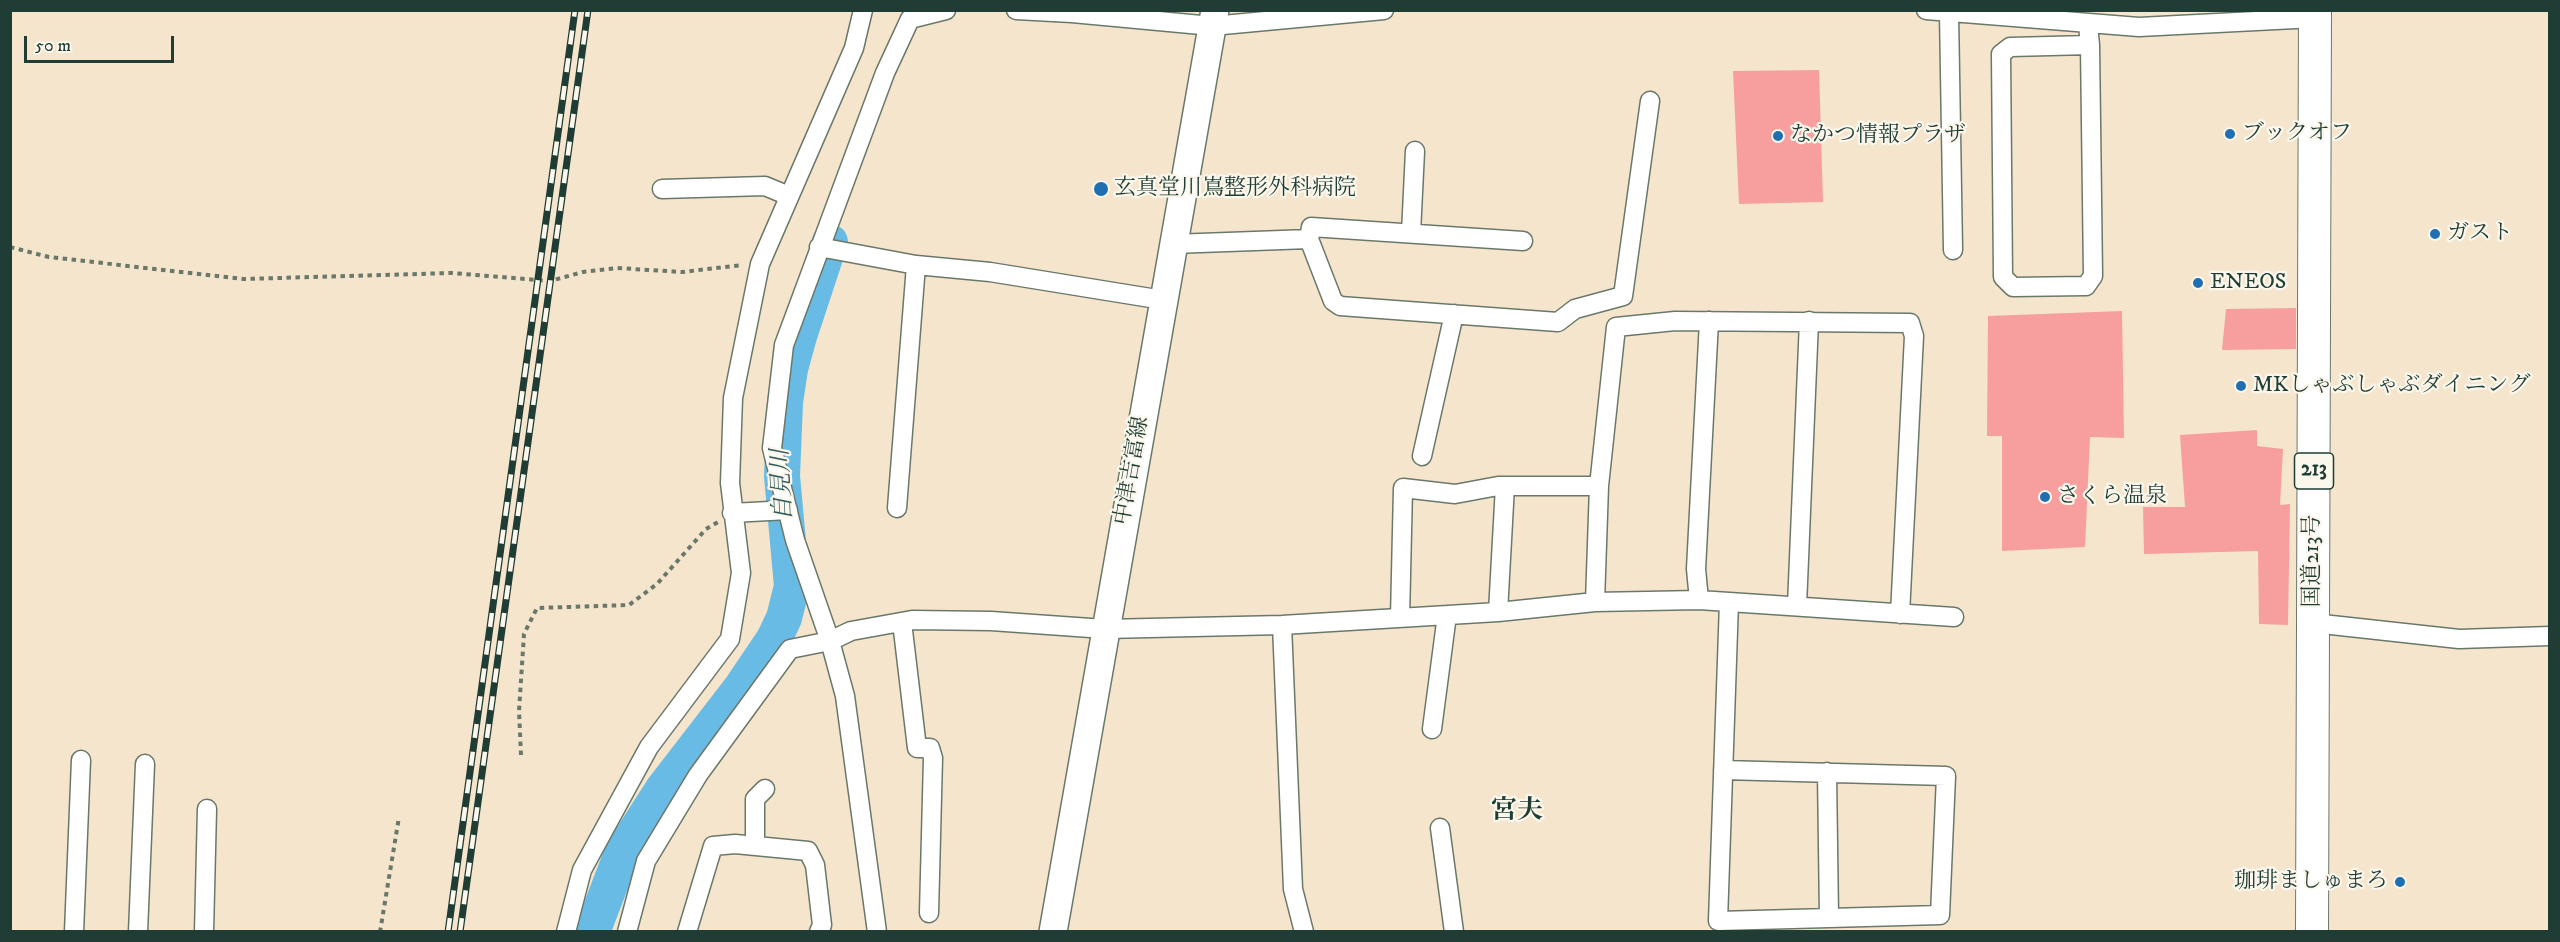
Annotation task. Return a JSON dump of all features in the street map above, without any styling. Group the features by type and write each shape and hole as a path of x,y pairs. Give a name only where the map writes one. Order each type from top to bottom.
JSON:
{"highway":[{"name":"国道213号","path":"2312,932 2315,14"}],"main road":[{"name":"中津吉富線","path":"1053,932 1213,18"}],"street":[{"path":"566,932 582,870 649,747 730,639 741,573 730,483 734,398 760,264 854,48 863,10"},
{"path":"877,932 845,696 830,641 795,540 772,448 784,345 885,73 910,20 946,10"},
{"path":"1016,10 1213,18 1384,10"},
{"path":"1926,10 2088,25 2164,27 2315,14"},
{"path":"1949,12 1953,250"},
{"path":"2088,25 2090,45 2093,276 2086,286 2013,286 2003,277 2001,54 2010,47 2090,45"},
{"path":"1523,241 1311,227 1309,239 1333,301 1340,306 1558,322 1575,309 1623,296 1650,101"},
{"path":"1411,233 1415,151"},
{"path":"662,189 765,186 789,196"},
{"path":"1173,244 1309,239"},
{"path":"819,247 916,265 990,272 1163,300"},
{"path":"897,508 916,265"},
{"path":"1422,456 1454,314"},
{"path":"1595,602 1599,486 1616,327 1675,321 1910,324 1914,336 1900,614"},
{"path":"1699,600 1696,569 1709,321"},
{"path":"1797,606 1809,321"},
{"path":"1400,618 1403,488 1455,494 1505,486 1599,486"},
{"path":"1498,612 1505,486"},
{"path":"732,513 788,510"},
{"path":"627,932 646,861 698,776 790,648 830,641 851,631 902,622 991,621 1105,629 1282,625 1498,612 1595,602 1699,600 1954,617"},
{"path":"1724,770 1946,776 1940,923 1829,918 1718,921 1729,602"},
{"path":"1432,729 1447,615"},
{"path":"902,622 917,748 930,748 933,758 929,913"},
{"path":"2313,623 2459,639 2550,636"},
{"path":"1282,625 1293,889 1304,932"},
{"path":"74,932 81,760"},
{"path":"138,932 146,764"},
{"path":"1827,772 1829,918"},
{"path":"755,846 755,799 765,789"},
{"path":"204,932 207,809"},
{"path":"1440,828 1454,932"},
{"path":"687,932 712,846 735,844 808,852 815,865 822,925 819,932"}],"path":[{"path":"10,247 49,256 243,279 452,273 550,281 616,268 682,272 760,264"},
{"path":"520,755 519,711 524,634 537,608 629,605 657,584 706,529 732,513"},
{"path":"380,932 399,817"}],"building":[{"name":"なかつ情報プラザ","path":"1819,70 1823,202 1739,204 1733,71"},
{"path":"2296,308 2296,349 2222,350 2226,309"},
{"path":"2122,311 2124,438 2090,437 2085,547 2002,551 2002,436 1987,436 1988,316"},
{"path":"2257,430 2257,446 2283,449 2280,505 2290,504 2288,625 2259,624 2258,551 2144,554 2143,507 2185,507 2180,435"}],"waterway":[{"name":"自見川","path":"592,932 623,851 663,789 741,688 774,639 784,618 792,586 782,476 785,402 790,369 799,336 830,242"}],"railway":[{"path":"448,932 575,10"},
{"path":"460,932 588,10"}],"place":[{"name":"ブックオフ","path":"2230,134"},
{"name":"なかつ情報プラザ","path":"1778,136"},
{"name":"玄真堂川嶌整形外科病院","path":"1101,189"},
{"name":"ガスト","path":"2435,234"},
{"name":"ENEOS","path":"2198,283"},
{"name":"MKしゃぶしゃぶダイニング","path":"2241,386"},
{"name":"さくら温泉","path":"2045,497"},
{"name":"珈琲ましゅまろ","path":"2400,882"}],"district":[{"name":"宮夫","path":"1517,813"}]}
